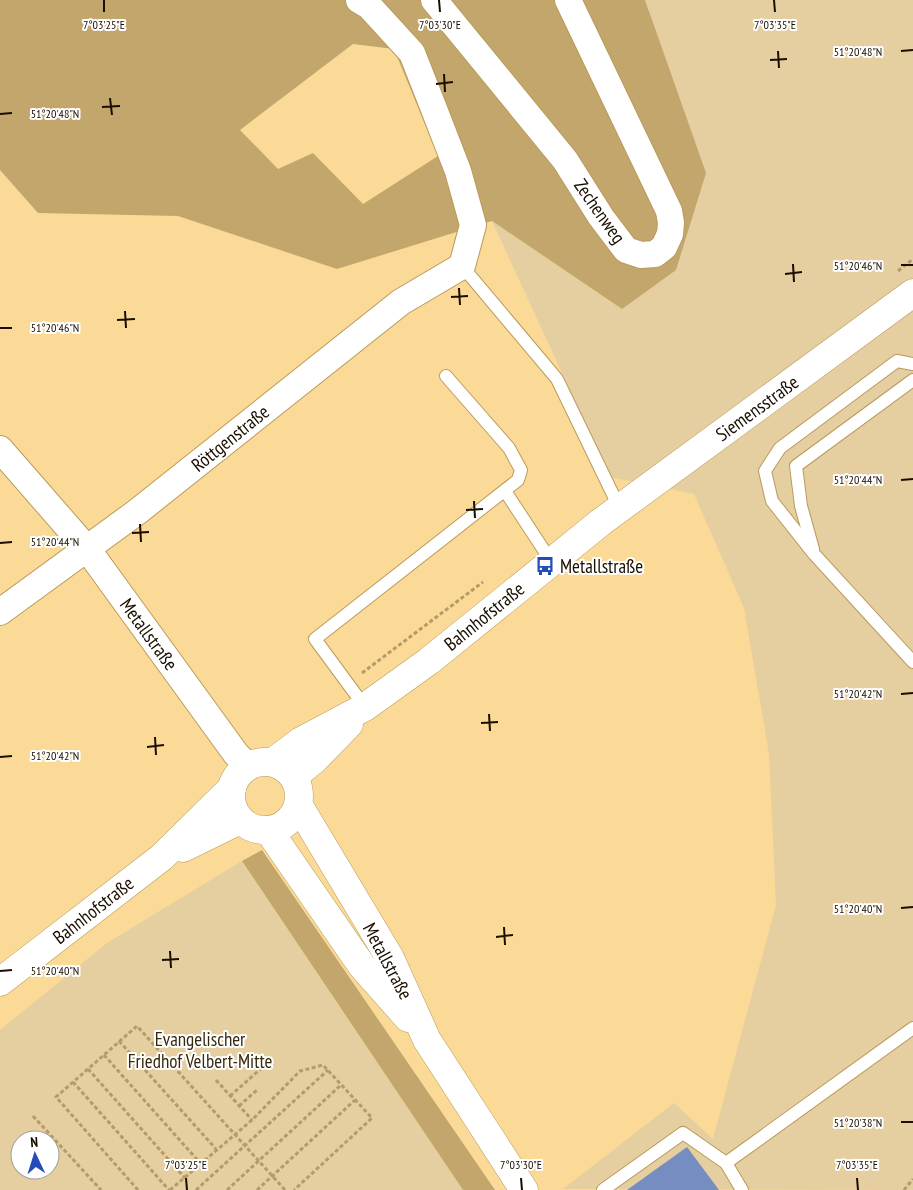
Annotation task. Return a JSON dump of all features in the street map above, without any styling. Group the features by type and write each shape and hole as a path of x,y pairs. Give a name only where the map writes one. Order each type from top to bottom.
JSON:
{"street":[{"path":"359,0 369,6 412,53 434,109 458,172 474,225 462,266"},
{"name":"Zechenweg","path":"434,0 565,160 601,217 626,250 641,255 655,254 664,246 670,234 671,222 669,211 568,0"},
{"name":"Röttgenstraße","path":"0,612 88,550 401,302 462,266"},
{"name":"Siemensstraße","path":"610,516 913,293"},
{"name":"Metallstraße","path":"0,449 88,550 236,754 272,768"},
{"name":"Bahnhofstraße","path":"272,768 315,759 365,707 429,661 551,561 610,516"},
{"path":"272,768 299,787 299,806 287,824 269,831 253,829 240,820 232,804 232,788 235,780 272,768"},
{"name":"Bahnhofstraße","path":"0,982 162,857 232,788"},
{"name":"Metallstraße","path":"299,806 390,958 427,1040"},
{"name":"Bahnhofstraße","path":"162,857 240,820"},
{"name":"Metallstraße","path":"269,831 362,966 427,1040 524,1190"}],"lane":[{"path":"462,266 557,379 610,516"},
{"path":"913,364 897,361 780,448 765,470 772,501 814,554 913,662"},
{"path":"365,707 315,639 505,491 518,480 522,470 509,448 446,376"},
{"path":"814,554 801,506 796,466 913,380"},
{"path":"505,491 551,561"},
{"path":"726,1163 913,1028"},
{"path":"603,1190 683,1133 726,1163 742,1190"}],"path":[{"path":"355,679 487,579"},
{"path":"138,1190 56,1098 137,1026 285,1190"},
{"path":"119,1041 216,1150"},
{"path":"104,1055 201,1164"},
{"path":"73,1082 169,1190 252,1120 300,1071 323,1065 372,1118 294,1190"},
{"path":"230,1096 264,1066"},
{"path":"88,1069 184,1178"},
{"path":"196,1190 328,1070"},
{"path":"216,1080 252,1120"},
{"path":"227,1190 341,1085"},
{"path":"239,1106 257,1090"},
{"path":"257,1190 356,1100"},
{"path":"33,1116 101,1190"},
{"path":"904,1190 913,1179"}],"green space":[{"path":"645,0 913,0 913,1190 563,1189 674,1103 713,1139 776,905 769,754 744,608 694,494 610,477 492,221 622,309 649,9"},
{"name":"Evangelischer Friedhof Velbert-Mitte","path":"242,861 463,1190 0,1190 0,1030 107,943"}],"shaded area":[{"path":"0,0 645,0 706,173 676,270 622,309 492,221 337,269 178,216 38,213 0,170","holes":["353,44 394,49 438,156 363,204 313,153 278,169 240,130"]},
{"path":"262,850 495,1190 463,1190 242,861"}],"water":[{"path":"687,1147 719,1190 627,1190"}],"place":[{"name":"Metallstraße","path":"545,566"}]}
